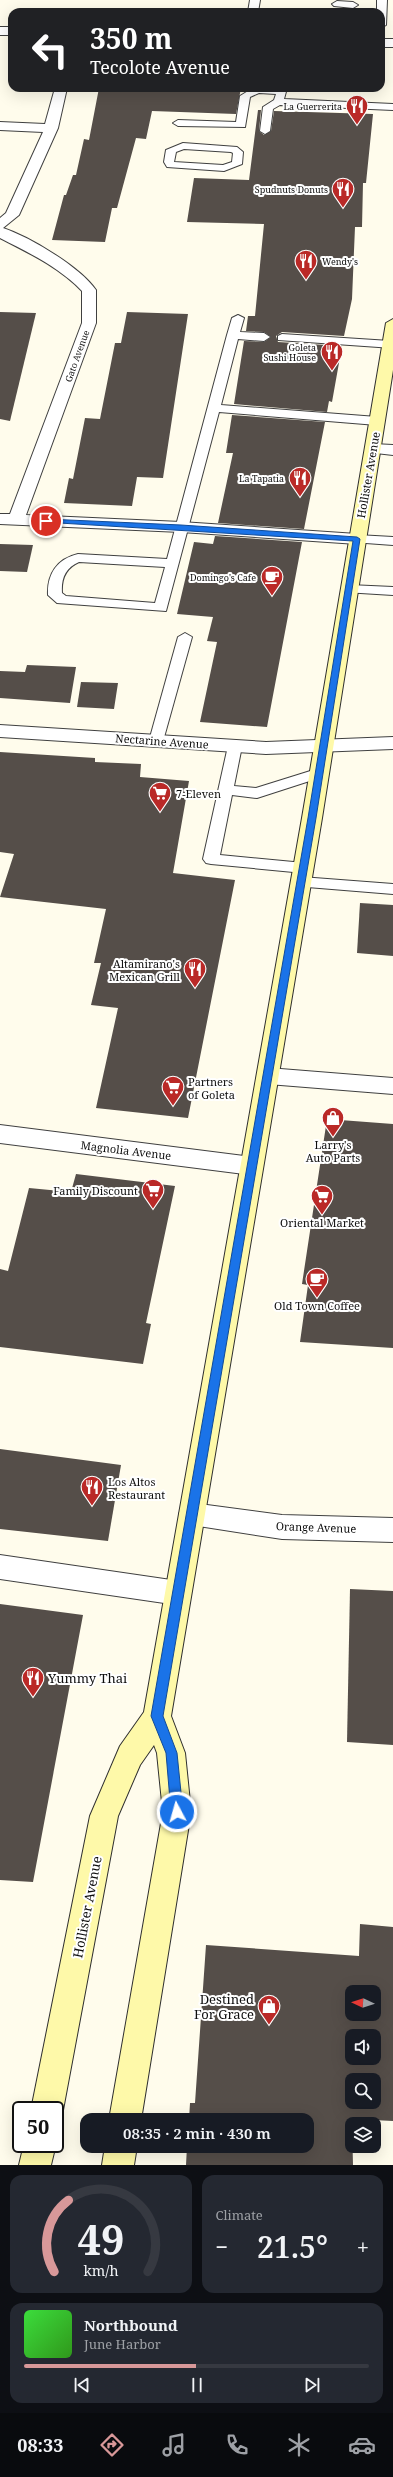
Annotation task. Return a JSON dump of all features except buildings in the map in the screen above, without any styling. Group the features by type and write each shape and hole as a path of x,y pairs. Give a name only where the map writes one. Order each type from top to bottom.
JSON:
{"main road":[{"name":"Hollister Avenue","path":"49,2101 104,1816 130,1756 157,1716 320,773 377,421 388,387 393,323"},
{"path":"126,2113 177,1812 171,1753 157,1716"},
{"path":"35,2165 38,2153"},
{"path":"118,2165 120,2153"}],"street":[{"path":"0,224 12,215 51,128 60,92"},
{"path":"0,126 51,128"},
{"name":"Gato Avenue","path":"0,232 33,247 77,276 89,290 89,323 8,519"},
{"path":"373,449 393,450"},
{"path":"8,519 181,527 357,539"},
{"name":"Nectarine Avenue","path":"0,731 266,748 393,744"},
{"path":"268,1076 341,1084 393,1086"},
{"name":"Magnolia Avenue","path":"0,1134 252,1166"},
{"name":"Orange Avenue","path":"192,1514 282,1527 393,1530"},
{"path":"0,1567 178,1593"}],"lane":[{"path":"380,3 393,2"},
{"path":"337,5 353,5"},
{"path":"178,123 241,125 245,96 253,92"},
{"path":"279,102 281,92"},
{"path":"265,131 268,107 279,102 393,107"},
{"path":"175,147 190,147 233,149 238,152 236,164 224,168 178,167 171,165 169,162 171,150 175,147"},
{"path":"172,563 78,558 68,561 60,567 55,588 55,595 62,600 161,608 181,527 238,318"},
{"path":"233,335 264,337"},
{"path":"282,338 391,344"},
{"path":"214,408 377,421"},
{"path":"357,539 393,541"},
{"path":"349,589 393,591"},
{"path":"156,741 185,636"},
{"path":"235,746 211,859 302,875 393,888"},
{"path":"226,790 258,793 320,773"}],"place":[{"name":"La Guerrerita","path":"357,126"},
{"name":"Spudnuts Donuts","path":"343,208"},
{"name":"Wendy's","path":"306,280"},
{"name":"Goleta Sushi House","path":"332,372"},
{"name":"La Tapatia","path":"300,498"},
{"name":"Domingo's Cafe","path":"272,596"},
{"name":"7-Eleven","path":"160,812"},
{"name":"Altamirano's Mexican Grill","path":"195,988"},
{"name":"Partners of Goleta","path":"173,1106"},
{"name":"Larry's Auto Parts","path":"333,1138"},
{"name":"Family Discount","path":"153,1210"},
{"name":"Oriental Market","path":"322,1216"},
{"name":"Old Town Coffee","path":"317,1298"},
{"name":"Los Altos Restaurant","path":"92,1506"},
{"name":"Yummy Thai","path":"33,1698"},
{"name":"Destined For Grace","path":"269,2026"}],"route":[{"path":"46,521 181,527 295,536 357,539 312,818 157,1716 171,1753 177,1812"}]}
